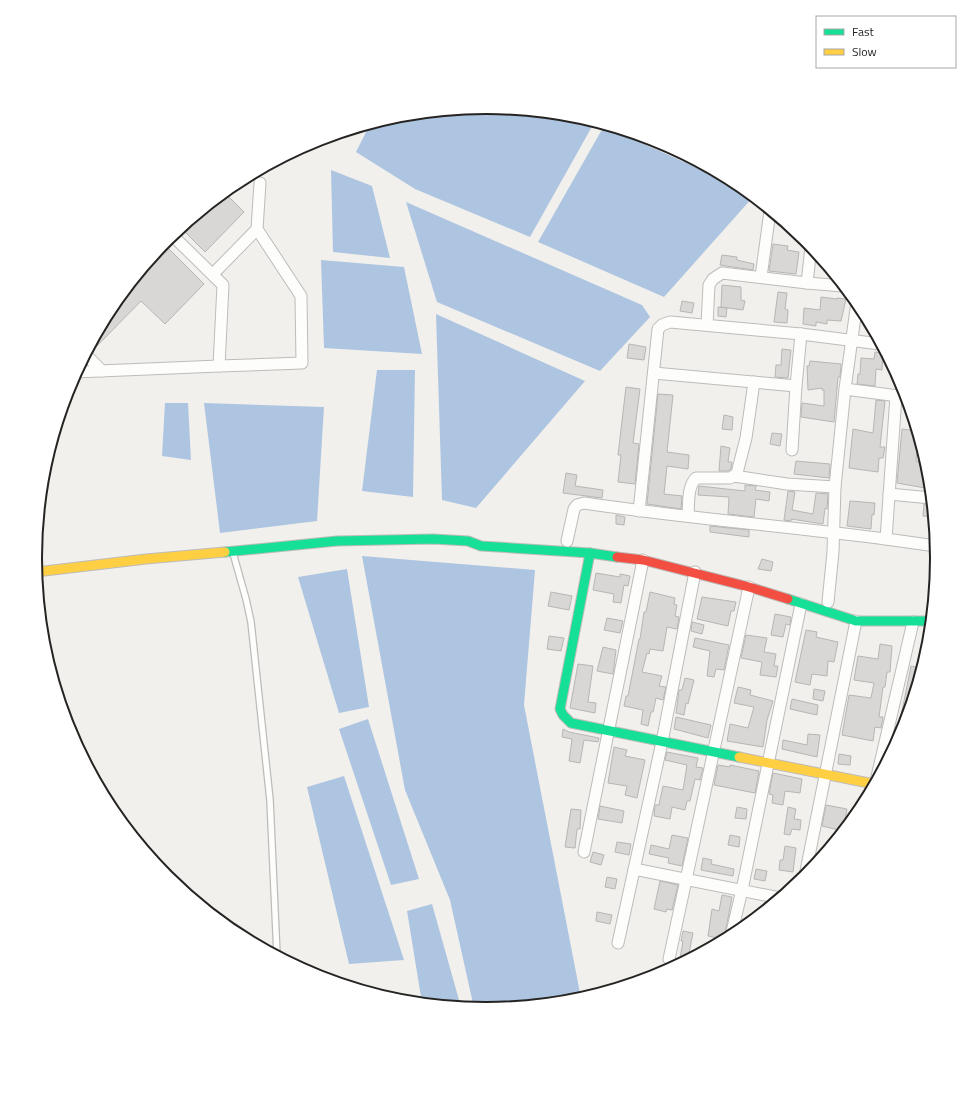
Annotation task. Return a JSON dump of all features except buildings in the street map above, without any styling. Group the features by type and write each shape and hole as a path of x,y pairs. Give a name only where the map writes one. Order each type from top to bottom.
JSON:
{"main road":[{"path":"468,541 482,536"},
{"path":"42,571 146,559 337,541 418,539 468,541 481,546 590,553 643,560 695,572 749,587 805,598 856,621 925,621"},
{"path":"590,553 560,709 564,718 571,724 869,783"},
{"path":"866,612 900,614 926,613"}],"street":[{"path":"84,372 302,363 301,296 257,229 260,183"},
{"path":"761,277 769,216"},
{"path":"213,274 257,229"},
{"path":"177,239 223,285 218,366"},
{"path":"807,283 810,255"},
{"path":"707,325 709,285 717,275 722,273 836,285"},
{"path":"828,602 833,552 835,487 845,389 855,312"},
{"path":"639,511 658,329 662,325 670,322 707,325 875,343"},
{"path":"792,450 800,334"},
{"path":"90,359 102,371"},
{"path":"654,373 796,386"},
{"path":"734,476 739,468 746,438 754,382"},
{"path":"845,389 899,396"},
{"path":"886,538 889,494 900,400"},
{"path":"688,516 692,481 696,478 730,478 734,476 787,484 835,487"},
{"path":"889,494 926,497"},
{"path":"566,541 574,509 580,504 584,503 639,511 886,538 930,545"},
{"path":"584,852 643,560"},
{"path":"618,943 662,742 695,572"},
{"path":"669,959 749,587"},
{"path":"733,927 805,598"},
{"path":"807,864 856,621"},
{"path":"881,760 913,622"},
{"path":"634,869 687,878 773,897"}],"lane":[{"path":"233,551 251,622 270,800 277,949"}],"water":[{"path":"486,114 515,115 544,118 592,127 530,237 415,189 356,152 367,130 428,118"},
{"path":"602,129 639,142 703,170 749,201 664,297 538,242"},
{"path":"331,170 372,186 390,258 333,252"},
{"path":"406,202 642,305 650,317 600,371 437,302"},
{"path":"321,260 404,267 422,354 324,348"},
{"path":"436,314 585,381 476,508 442,500"},
{"path":"377,370 415,370 413,497 362,491"},
{"path":"165,403 188,403 191,460 162,456"},
{"path":"204,403 324,407 317,521 220,533"},
{"path":"362,556 535,570 524,705 580,992 544,998 515,1001 473,1002 450,900 405,790"},
{"path":"347,569 369,707 339,713 298,577"},
{"path":"368,719 419,879 391,885 339,729"},
{"path":"344,776 404,960 349,964 307,787"},
{"path":"432,904 459,1001 421,997 407,911"}],"traffic: fast":[{"path":"225,552 337,541 433,539 468,541 481,546 590,553 617,557"},
{"path":"590,553 560,709 563,715 571,723 739,757"},
{"path":"788,599 856,621 925,621"}],"traffic: slow":[{"path":"42,571 146,559 225,552"},
{"path":"739,757 869,783"}],"traffic: jam":[{"path":"617,557 643,560 749,587 788,599"}]}
